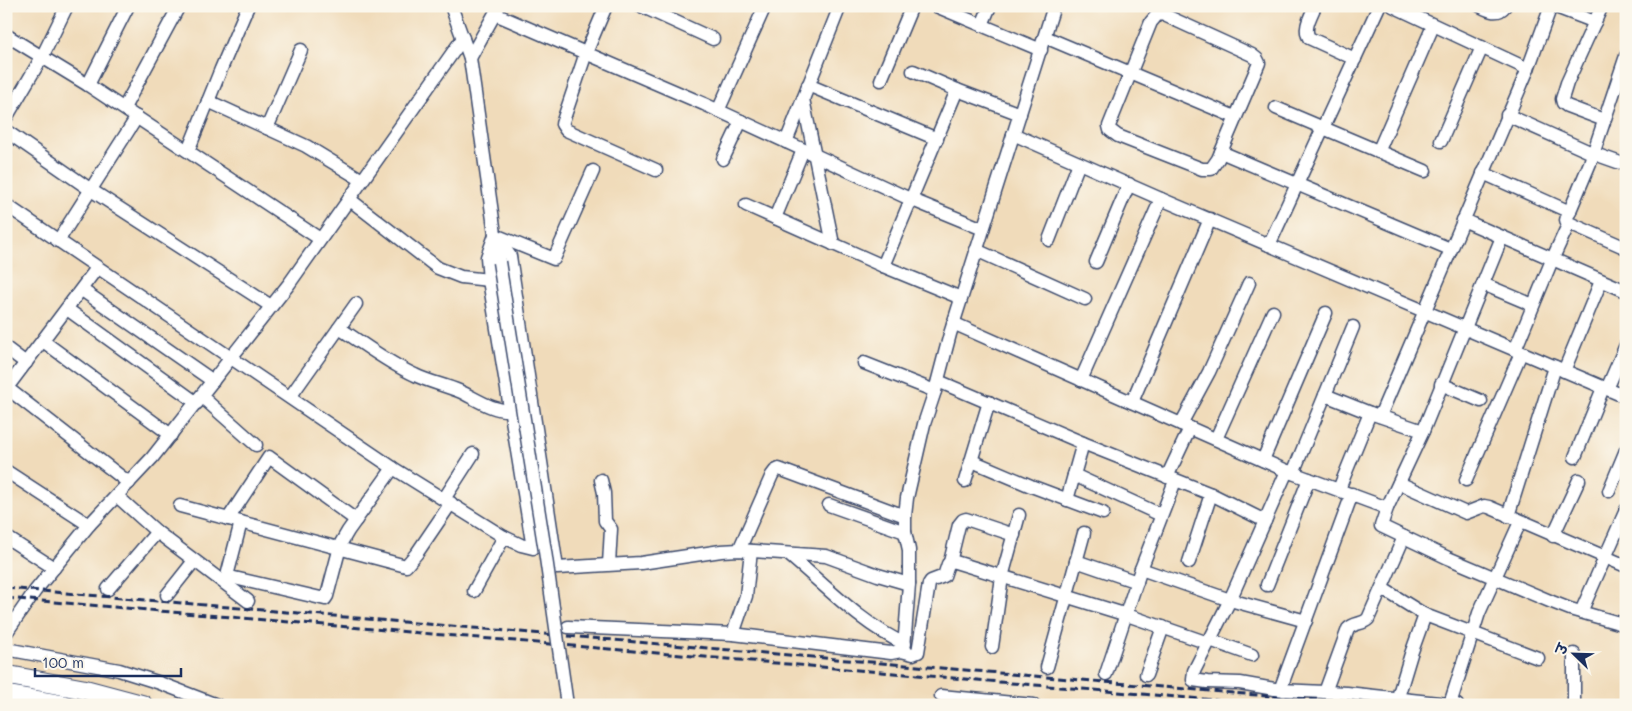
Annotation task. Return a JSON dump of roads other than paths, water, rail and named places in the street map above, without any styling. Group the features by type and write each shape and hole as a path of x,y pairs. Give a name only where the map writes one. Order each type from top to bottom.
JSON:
{"highway":[{"path":"6,675 83,689 143,705"},
{"path":"6,696 64,705"}],"street":[{"path":"6,118 42,57 68,6"},
{"path":"88,85 128,6"},
{"path":"124,108 179,6"},
{"path":"188,151 248,6"},
{"path":"451,6 470,58 498,262 545,551 567,705"},
{"path":"606,6 586,53 562,120 564,128 656,170"},
{"path":"640,6 713,39"},
{"path":"718,111 765,6"},
{"path":"786,142 840,6"},
{"path":"881,80 912,6"},
{"path":"936,6 982,25 1129,74 1235,117"},
{"path":"982,25 990,6"},
{"path":"903,647 909,584 909,550 905,532 905,516 907,498 924,424 937,386 953,323 1054,6"},
{"path":"1315,6 1307,26 1309,38 1355,60"},
{"path":"1268,245 1379,6"},
{"path":"1392,6 1528,69"},
{"path":"1480,6 1496,12 1502,10 1505,6"},
{"path":"1339,490 1423,312 1528,69 1552,6 1595,22"},
{"path":"1602,6 1567,83 1562,99 1567,106 1604,120"},
{"path":"470,58 497,10 586,53 910,199 983,229"},
{"path":"1160,10 1258,59 1259,63 1215,165 1207,170 1113,133 1109,122 1129,74 1151,22 1160,10"},
{"path":"1378,152 1432,26"},
{"path":"6,35 124,108 320,239"},
{"path":"6,633 35,591 89,525 171,435 289,284 463,38"},
{"path":"1442,141 1482,47"},
{"path":"267,128 301,50"},
{"path":"1466,480 1518,352 1533,305 1569,218 1604,120 1621,84 1626,56"},
{"path":"913,71 1020,114"},
{"path":"808,85 937,140"},
{"path":"883,266 957,90"},
{"path":"803,99 832,244"},
{"path":"208,101 313,150 362,180"},
{"path":"1276,108 1425,171"},
{"path":"1507,115 1592,153 1626,165"},
{"path":"58,242 137,117"},
{"path":"723,159 740,121"},
{"path":"6,130 91,190 271,306"},
{"path":"1014,134 1626,398"},
{"path":"775,218 803,150"},
{"path":"1221,152 1450,249"},
{"path":"1049,240 1079,163"},
{"path":"495,235 554,260 593,171"},
{"path":"1483,173 1626,248"},
{"path":"1096,262 1129,184"},
{"path":"349,199 438,268 460,277 489,280"},
{"path":"1081,380 1161,199"},
{"path":"6,205 393,468 504,537 533,548 489,280 488,257 495,235"},
{"path":"746,205 832,244 961,298"},
{"path":"1132,402 1210,219"},
{"path":"1462,220 1626,291"},
{"path":"495,235 510,256 557,568 641,562 721,551 745,551 789,555 809,554 834,558 863,570 909,584"},
{"path":"1502,237 1423,431 1386,508 1381,526 1494,578 1552,602 1626,625"},
{"path":"976,250 1085,300"},
{"path":"97,268 7,389 129,483"},
{"path":"1508,516 1559,369 1601,281"},
{"path":"1106,674 1161,515 1185,426 1249,283"},
{"path":"1483,284 1533,305"},
{"path":"82,290 214,381"},
{"path":"290,397 356,304"},
{"path":"67,309 199,400 256,445"},
{"path":"1216,439 1273,312"},
{"path":"1264,460 1326,313"},
{"path":"953,323 1290,472 1386,508"},
{"path":"1354,327 1326,395 1265,521 1230,600 1194,671 1192,678 1194,681 1240,683 1280,690 1398,697 1453,704 1478,613 1520,522"},
{"path":"339,328 416,376 459,391 490,406 509,410"},
{"path":"43,341 171,435"},
{"path":"1575,456 1626,345"},
{"path":"6,348 26,363"},
{"path":"864,363 989,402 1083,443 1211,494 1265,521"},
{"path":"1441,384 1481,401"},
{"path":"1326,395 1423,431"},
{"path":"965,481 989,402"},
{"path":"1067,500 1083,443"},
{"path":"1609,491 1626,450"},
{"path":"180,506 338,549 407,565 417,553 448,501 473,454"},
{"path":"228,519 269,457 356,520"},
{"path":"972,461 1103,513"},
{"path":"241,522 228,572 230,577 325,599 338,549 348,531 393,468"},
{"path":"733,634 748,588 745,551 774,471 779,469 905,516"},
{"path":"6,471 89,525"},
{"path":"1074,475 1161,515"},
{"path":"1267,585 1309,479"},
{"path":"602,480 605,521 611,529 609,564"},
{"path":"1553,536 1579,480"},
{"path":"1399,483 1466,513 1484,506 1626,566"},
{"path":"1188,562 1211,494"},
{"path":"1280,690 1352,494"},
{"path":"117,496 194,562 248,601"},
{"path":"829,505 905,532"},
{"path":"1581,612 1626,510"},
{"path":"992,647 1002,577 1020,514"},
{"path":"789,555 871,625 913,654 918,652 929,584 931,581 944,576 950,562 959,525 963,520 966,519 1014,536"},
{"path":"108,589 157,532"},
{"path":"1047,667 1084,532"},
{"path":"6,537 54,568"},
{"path":"474,591 504,537"},
{"path":"1325,692 1348,629 1368,619 1383,589 1404,537"},
{"path":"1076,561 1137,582"},
{"path":"167,595 194,562"},
{"path":"950,562 956,562 1252,655"},
{"path":"1141,569 1230,600 1306,621"},
{"path":"1383,589 1425,615 1538,658"},
{"path":"1398,697 1425,615"},
{"path":"568,627 733,634 892,653 903,647"},
{"path":"1146,675 1163,627"},
{"path":"6,649 119,670 217,705"},
{"path":"1574,654 1574,705"},
{"path":"941,696 1034,705"}],"railway":[{"path":"6,588 1373,705"},
{"path":"6,598 1272,705"}]}
